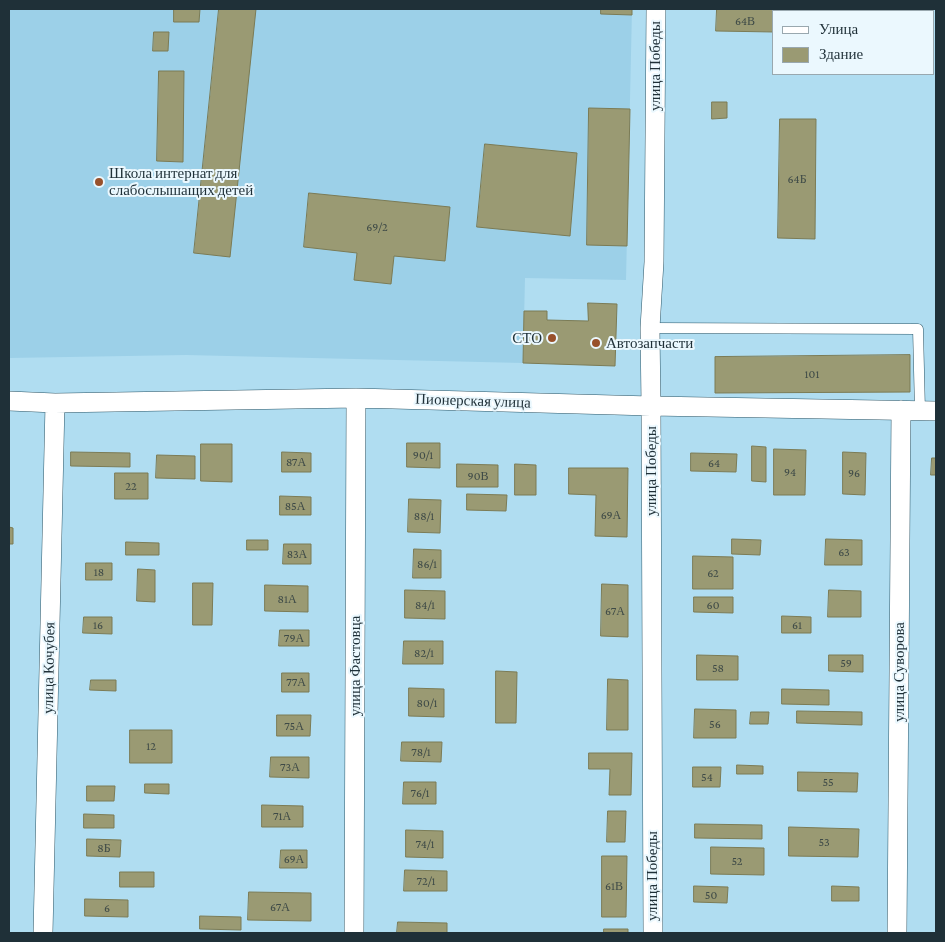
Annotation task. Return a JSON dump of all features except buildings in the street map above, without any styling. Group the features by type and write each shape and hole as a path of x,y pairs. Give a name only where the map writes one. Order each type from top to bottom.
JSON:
{"street":[{"name":"улица Победы","path":"652,933 650,328 654,262 656,9"},
{"name":"Пионерская улица","path":"9,401 55,403 356,398 928,411"},
{"name":"улица Фастовца","path":"354,933 356,398"},
{"name":"улица Кочубея","path":"43,933 55,403"},
{"name":"улица Суворова","path":"897,933 901,410"}],"lane":[{"path":"650,328 918,329 928,411"}],"shaded area":[{"path":"9,9 632,9 626,280 525,278 523,363 186,355 9,358"}],"place":[{"name":"Школа интернат для слабослышащих детей","path":"99,182"},
{"name":"СТО","path":"552,338"},
{"name":"Автозапчасти","path":"596,343"}]}
